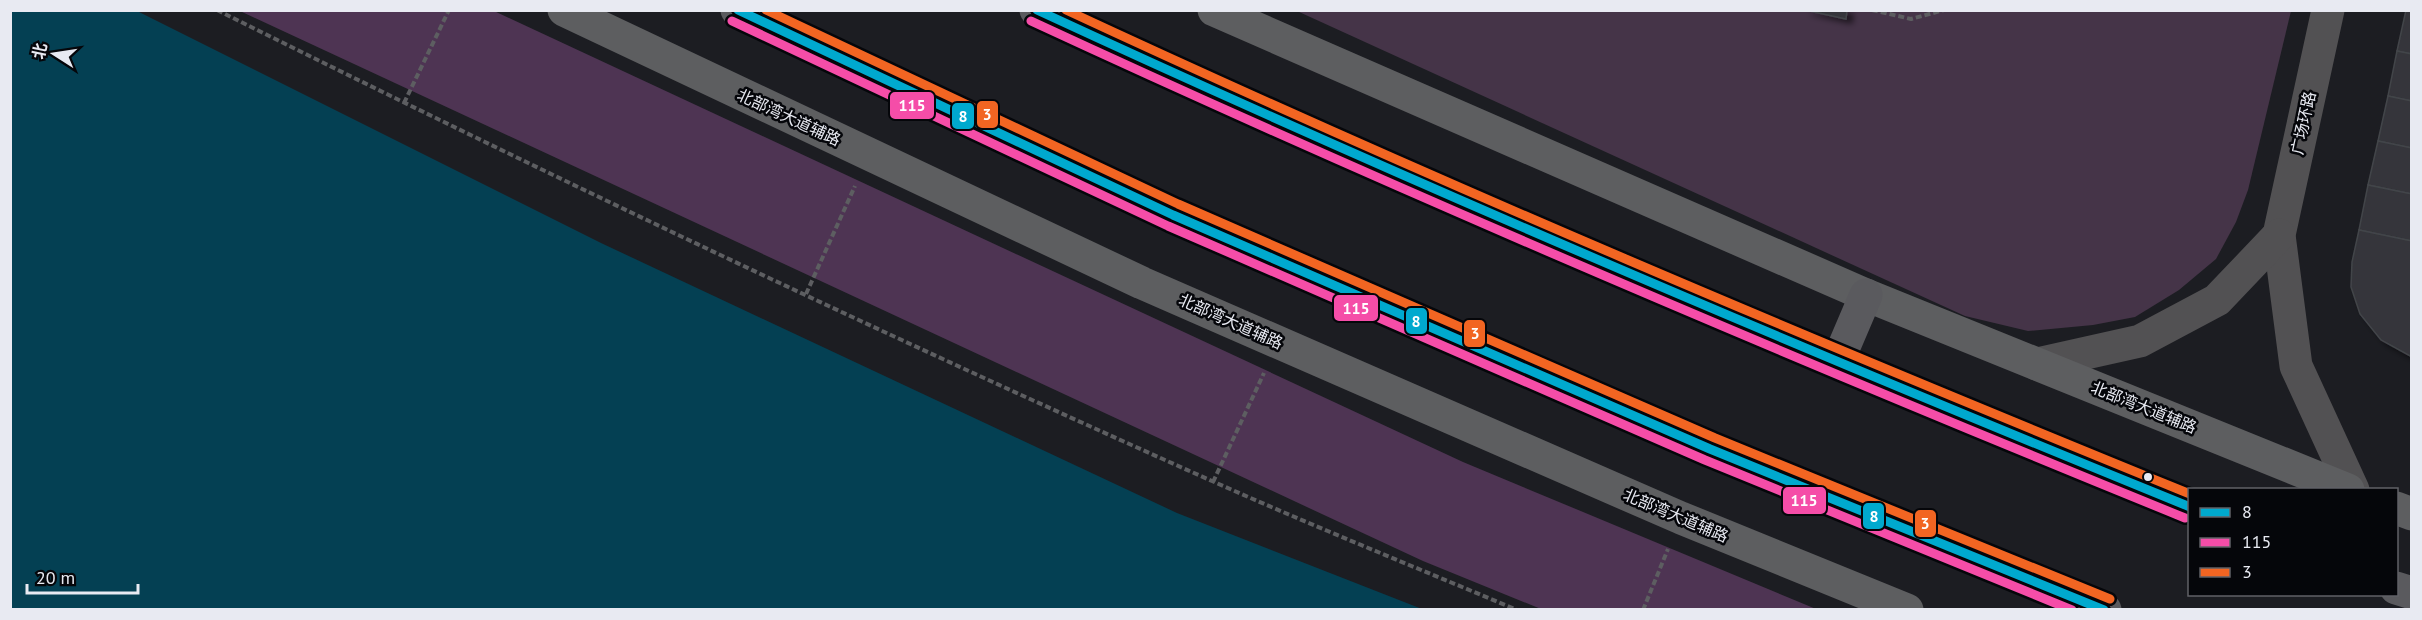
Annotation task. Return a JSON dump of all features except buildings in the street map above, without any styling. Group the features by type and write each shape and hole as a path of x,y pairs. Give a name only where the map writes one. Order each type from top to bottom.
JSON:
{"highway":[{"path":"737,10 1239,243 1710,449 2106,609"},
{"path":"1036,10 1225,99 1837,363 2188,506"},
{"path":"1837,363 1866,295"}],"main road":[{"name":"北部湾大道辅路","path":"564,10 1143,283 1681,518 1907,609"},
{"name":"北部湾大道辅路","path":"1214,10 1866,295 2346,488"}],"street":[{"name":"广场环路","path":"2279,235 2328,10"},
{"path":"2037,364 2140,341 2159,331 2217,300 2279,235"},
{"path":"2279,235 2296,366 2354,488"}],"path":[{"path":"217,10 404,103 806,294 1214,482 1517,609"},
{"path":"404,103 449,10"},
{"path":"1872,10 1911,19 1944,10"},
{"path":"806,294 869,155"},
{"path":"1214,482 1278,342"},
{"path":"1643,609 1681,518"}],"shaded area":[{"path":"240,11 494,11 1463,462 1816,609 1541,609 1423,561"},
{"path":"1297,11 2291,11 2248,190 2236,222 2216,259 2179,290 2135,317 2093,325 2028,331 1965,316"}],"water":[{"path":"10,11 137,11 601,243 1177,513 1422,609 11,609"}],"transit line":[{"name":"8","path":"738,10 1173,215 1710,449 2104,610"},
{"name":"3","path":"766,10 1178,204 1715,438 2110,599"},
{"name":"8","path":"1037,10 1323,140 1610,265 2188,506"},
{"name":"3","path":"1066,10 1345,137 1625,259 2188,493"},
{"name":"115","path":"732,21 1168,226 1705,460 2072,610"},
{"name":"115","path":"1031,21 1461,214 1894,398 2185,518"}]}
